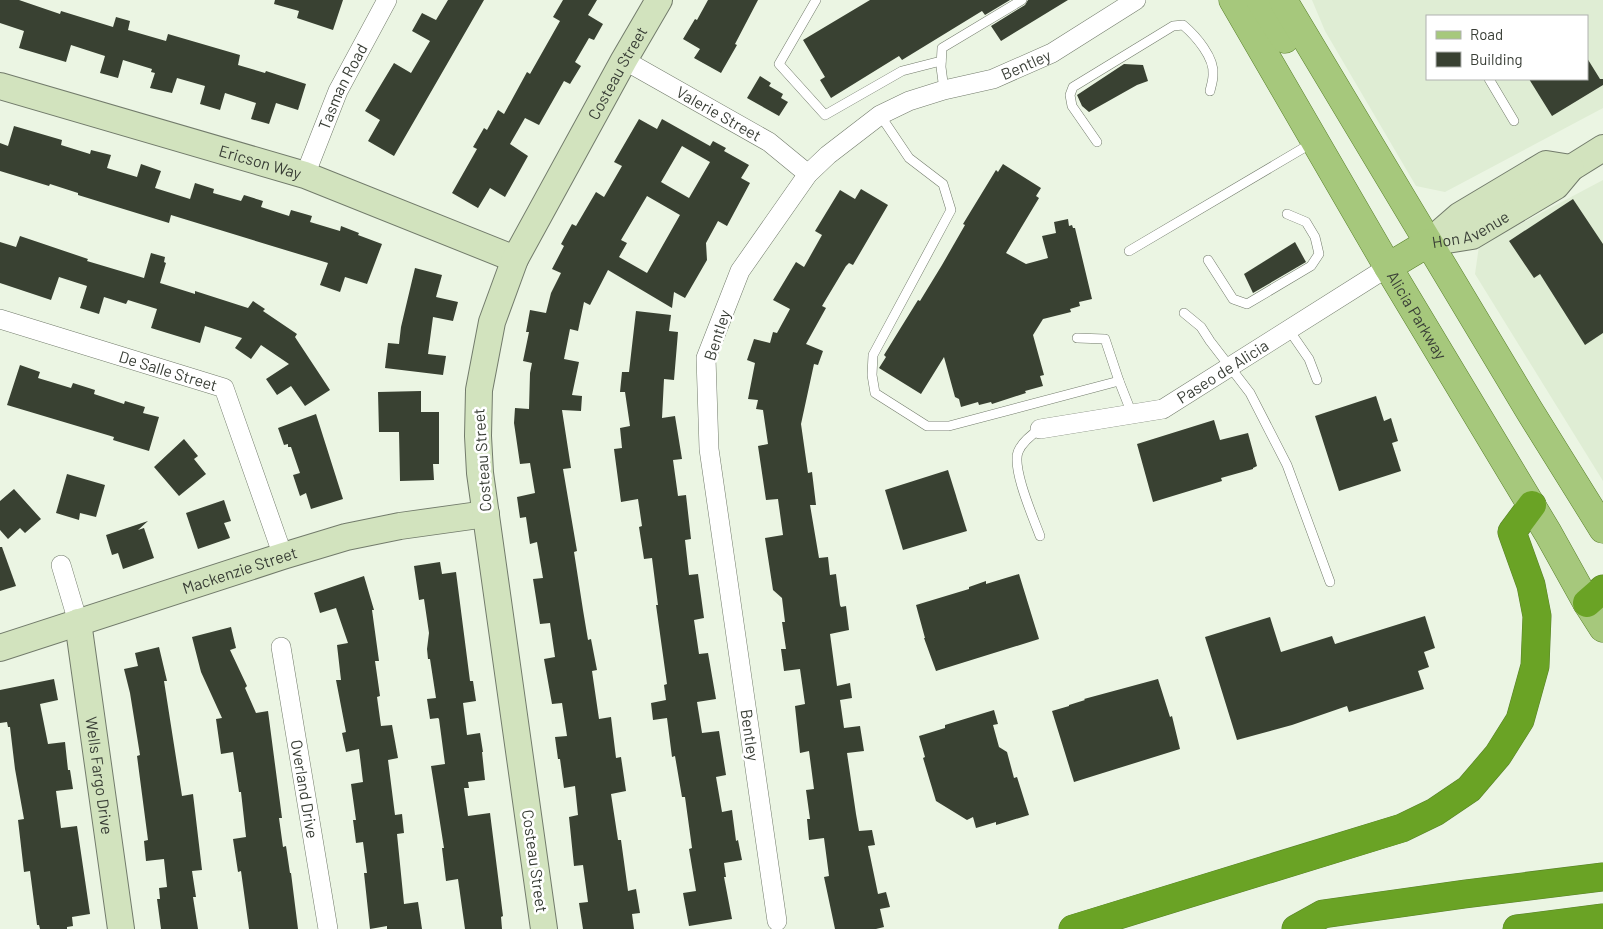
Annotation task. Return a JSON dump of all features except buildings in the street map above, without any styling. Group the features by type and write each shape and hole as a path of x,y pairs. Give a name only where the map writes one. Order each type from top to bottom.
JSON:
{"highway":[{"path":"1073,929 1402,828 1435,812 1468,788 1498,755 1520,720 1536,666 1538,630 1535,601 1512,532 1532,505"},
{"path":"1296,929 1323,914 1603,877"},
{"path":"1517,929 1603,918"}],"main road":[{"name":"Alicia Parkway","path":"1233,0 1388,267 1532,505 1595,596 1603,628"},
{"path":"1260,0 1300,65 1354,116"},
{"path":"1282,0 1354,116 1529,410 1603,529"},
{"path":"1388,267 1428,243"}],"street":[{"name":"Tasman Road","path":"305,176 338,91 387,0"},
{"name":"Costeau Street","path":"544,929 486,514 478,436 479,390 492,322 514,259 659,0"},
{"name":"Bentley","path":"777,921 709,449 706,358 740,271 808,174 828,155 880,115 909,101 944,90 994,80 1052,53 1136,0"},
{"name":"Valerie Street","path":"624,60 769,142 808,174"},
{"name":"Ericson Way","path":"0,86 305,176 514,259"},
{"name":"Hon Avenue","path":"1428,243 1472,236 1556,186 1571,168 1603,148"},
{"name":"Paseo de Alicia","path":"1040,429 1163,409 1388,267"},
{"name":"De Salle Street","path":"0,318 224,388 283,556"},
{"name":"Mackenzie Street","path":"0,648 283,556 355,536 400,526 486,514"},
{"path":"61,565 78,622"},
{"name":"Wells Fargo Drive","path":"78,622 121,929"},
{"name":"Overland Drive","path":"281,648 328,929"}],"lane":[{"path":"816,0 779,64 825,115 902,71 941,61"},
{"path":"944,90 941,61 942,48 1022,0"},
{"path":"1097,142 1072,106 1070,95 1072,87 1173,26 1184,25 1195,35 1209,57 1214,73 1210,91"},
{"path":"1490,80 1514,121"},
{"path":"880,115 909,158 942,184 951,210 873,355 872,375 875,393 927,426 949,426 1120,381"},
{"path":"1129,251 1315,141"},
{"path":"1208,260 1233,299 1247,304 1311,266 1319,254 1315,237 1306,222 1287,214"},
{"path":"1184,313 1201,326 1250,393 1287,465 1330,582"},
{"path":"1289,330 1309,359 1317,380"},
{"path":"1076,338 1105,339 1132,414"},
{"path":"1040,429 1030,436 1018,452 1016,466 1040,536"}],"shaded area":[{"path":"1312,0 1603,0 1603,108 1445,192 1416,186 1325,31"},
{"path":"1603,180 1603,481 1475,274 1479,246"}]}
